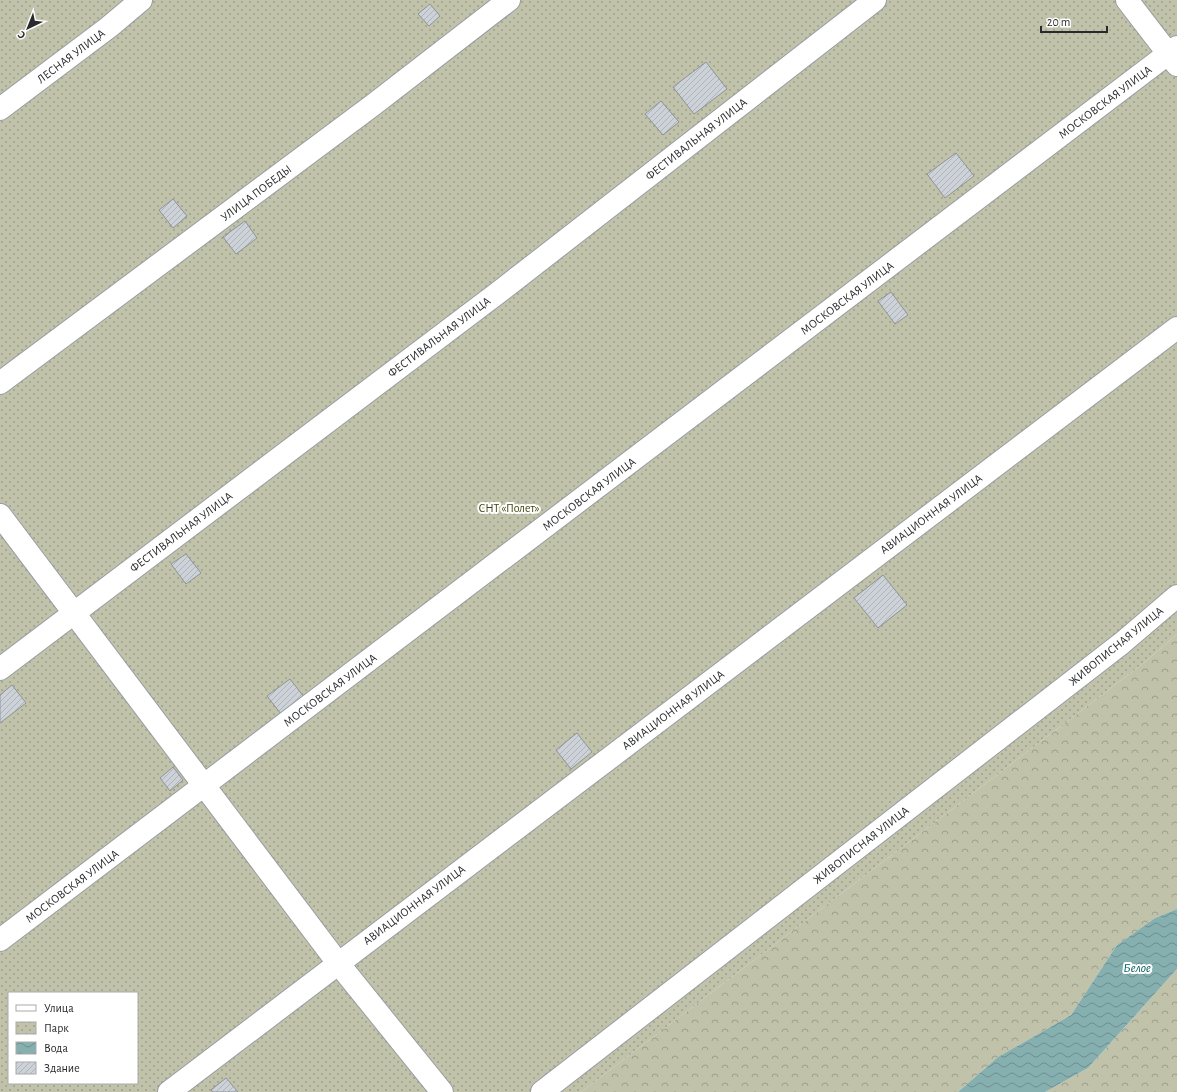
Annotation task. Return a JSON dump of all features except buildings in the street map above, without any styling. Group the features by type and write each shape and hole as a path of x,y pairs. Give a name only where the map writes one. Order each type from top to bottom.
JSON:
{"street":[{"name":"ЛЕСНАЯ УЛИЦА","path":"0,109 109,27 141,0"},
{"name":"УЛИЦА ПОБЕДЫ","path":"0,383 373,105 509,0"},
{"name":"ФЕСТИВАЛЬНАЯ УЛИЦА","path":"0,669 499,292 875,0"},
{"path":"1127,0 1174,56"},
{"name":"МОСКОВСКАЯ УЛИЦА","path":"0,940 1174,56"},
{"name":"АВИАЦИОННАЯ УЛИЦА","path":"169,1092 1177,328"},
{"path":"0,515 338,963 442,1092"},
{"name":"ЖИВОПИСНАЯ УЛИЦА","path":"542,1092 1122,642 1177,596"}],"green space":[{"name":"СНТ «Полет»","path":"0,0 1177,0 1177,634 1145,662 581,1092 0,1092"},
{"path":"1177,634 1177,909 1155,918 1117,945 1071,1015 998,1057 958,1092 581,1092 1145,662"},
{"path":"1177,969 1177,1092 1045,1092 1088,1068"}],"water":[{"name":"Белое","path":"1177,909 1177,969 1088,1068 1045,1092 958,1092 998,1057 1071,1015 1117,945 1155,918"}]}
